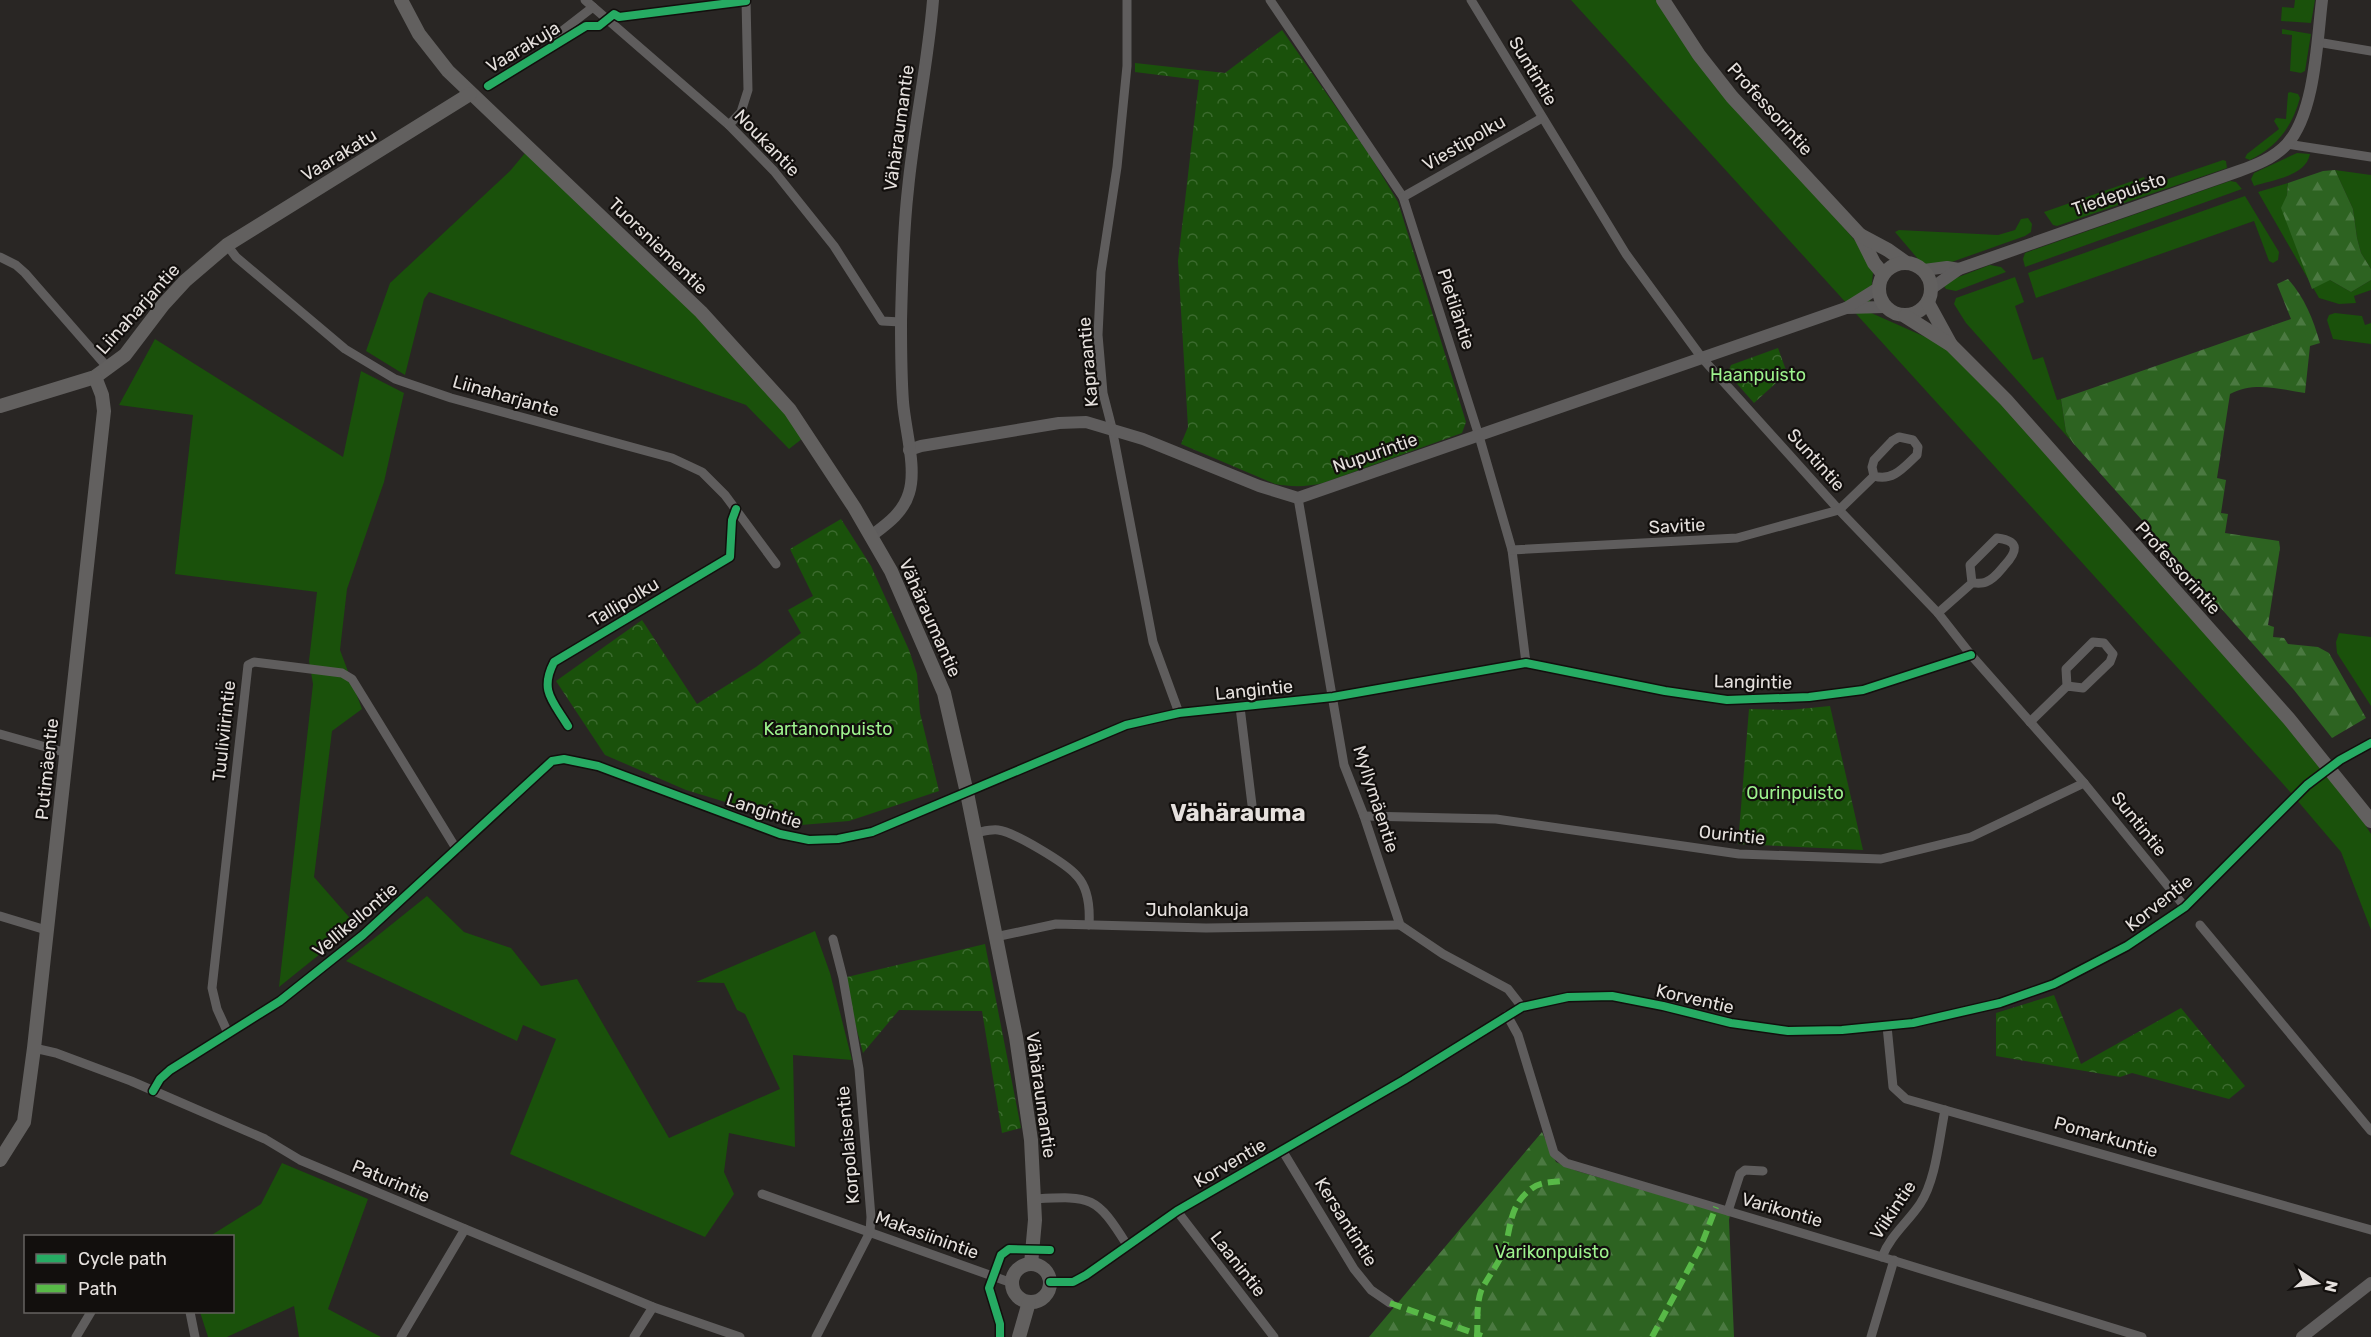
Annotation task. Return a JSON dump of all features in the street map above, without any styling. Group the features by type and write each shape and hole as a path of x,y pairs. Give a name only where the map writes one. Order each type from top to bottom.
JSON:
{"main road":[{"name":"Tuorsniementie","path":"401,0 418,33 470,94 530,147 701,312 790,411 871,536"},
{"name":"Professorintie","path":"1663,0 1699,54 1732,97 1860,235 1874,263 1883,274"},
{"name":"Vaarakatu","path":"227,245 470,94"},
{"name":"Professorintie","path":"1860,235 1905,262"},
{"name":"Liinaharjantie","path":"0,406 95,377 108,368 125,355 163,305 186,281 227,245"},
{"path":"1905,262 1915,264 1924,270 1932,288 1928,303 1918,312 1905,316 1894,314 1885,307 1878,288 1883,274 1892,266 1905,262"},
{"name":"Professorintie","path":"1928,303 1951,345"},
{"name":"Professorintie","path":"1905,316 1951,345 2013,408 2281,710 2371,821"},
{"name":"Putimäentie","path":"0,1160 24,1122 34,1048 104,411 102,395 95,377"},
{"name":"Vähäraumantie","path":"871,536 891,571 944,693 967,793 1027,1102 1034,1199 1031,1264"},
{"path":"1031,1264 1044,1269 1050,1282 1049,1291 1044,1297 1029,1302 1017,1295 1012,1283 1018,1269 1031,1264"},
{"path":"1019,1337 1029,1302"}],"street":[{"name":"Noukantie","path":"585,0 729,125 774,171 810,214 834,246 882,321 901,322"},
{"path":"729,125 741,112 748,90 746,0"},
{"name":"Vähäraumantie","path":"871,536 896,516 909,492 912,477 903,403 901,322 904,237 908,187 933,0"},
{"name":"Kapraantie","path":"1127,0 1127,66 1117,167 1101,272 1098,335 1103,393 1112,428 1153,642 1179,713"},
{"name":"Pietiläntie","path":"1270,0 1403,197 1479,436 1512,550 1526,663"},
{"name":"Suntintie","path":"1471,0 1626,254 1702,358 1839,510 1938,613 1971,655 2084,783 2185,907"},
{"name":"Tiedepuisto","path":"1932,288 1959,269 2250,167 2273,156 2287,144 2295,133 2308,103 2322,0"},
{"path":"553,38 593,7"},
{"path":"2317,42 2371,51"},
{"name":"Viestipolku","path":"1403,197 1542,118"},
{"path":"2287,144 2371,157"},
{"name":"Liinaharjante","path":"227,245 236,257 345,349 395,379 451,398 672,458 702,472 724,495 776,564"},
{"path":"0,257 16,264 25,273 108,368"},
{"name":"Tiedepuisto","path":"1924,270 1947,267 1959,269"},
{"name":"Nupurintie","path":"1298,498 1846,308 1878,288"},
{"name":"Nupurintie","path":"1846,308 1885,307"},
{"path":"909,450 921,446 1059,423 1086,422 1112,428 1259,486 1298,498"},
{"path":"1899,437 1913,440 1918,447 1917,456 1891,477 1882,479 1874,476 1872,467 1874,460 1892,441 1899,437"},
{"path":"1839,510 1874,476"},
{"name":"Myllymäentie","path":"1298,498 1344,765 1364,816 1400,925"},
{"name":"Savitie","path":"1512,550 1737,538 1839,510"},
{"path":"1938,613 1972,583 1983,583 1993,579 2014,555 2015,549 2011,543 1997,538 1970,565 1972,583"},
{"path":"2030,722 2067,686 2066,669 2093,642 2104,643 2113,654 2110,662 2083,688 2067,686"},
{"name":"Langintie","path":"564,759 598,766 780,834 809,840 838,839 872,832 1126,725 1179,713 1333,697 1526,663 1665,691 1727,700 1809,697 1863,690 1971,655"},
{"name":"Tuuliviirintie","path":"228,1033 217,1009 212,988 248,665 254,662 342,673 351,679 457,850"},
{"path":"1240,707 1252,806"},
{"path":"0,734 67,753"},
{"name":"Korventie","path":"1050,1282 1073,1282 1177,1211 1404,1080 1522,1007 1568,997 1612,996 1731,1023 1788,1031 1913,1023 2000,1003 2054,984 2127,946 2185,907 2299,793 2329,768 2371,743"},
{"name":"Vellikellontie","path":"153,1091 160,1079 170,1070 280,1001 354,943 552,761 564,759"},
{"name":"Ourintie","path":"1364,816 1496,819 1739,854 1881,859 1971,837 2084,783"},
{"path":"975,833 995,830 1010,833 1077,876 1087,897 1090,910 1089,925"},
{"path":"0,916 46,930"},
{"name":"Juholankuja","path":"995,937 1056,924 1206,928 1400,925"},
{"path":"1400,925 1443,954 1508,989 1522,1007"},
{"path":"2200,925 2371,1131"},
{"name":"Korpolaisentie","path":"816,1337 870,1232 871,1217 859,1069 843,978 833,939"},
{"name":"Varikontie","path":"1508,1015 1518,1035 1554,1153 1566,1163 1894,1260 2142,1337"},
{"name":"Pomarkuntie","path":"1887,1026 1893,1087 1906,1099 2371,1230"},
{"name":"Paturintie","path":"34,1048 56,1053 153,1091 265,1139 300,1160 653,1307 740,1337"},
{"name":"Viikintie","path":"1882,1257 1886,1247 1921,1203 1930,1184 1944,1110"},
{"name":"Kersantintie","path":"1282,1150 1354,1269 1371,1290 1390,1303"},
{"path":"1728,1211 1740,1174 1745,1170 1762,1171"},
{"name":"Makasiinintie","path":"762,1194 1012,1283"},
{"path":"1034,1199 1073,1197 1094,1203 1111,1218 1127,1245"},
{"name":"Laanintie","path":"1177,1211 1274,1337"},
{"path":"400,1337 465,1229"},
{"path":"1871,1337 1894,1260"},
{"path":"2302,1337 2371,1283"},
{"path":"634,1337 653,1307"},
{"path":"76,1337 90,1313"},
{"path":"190,1313 195,1337"}],"green space":[{"path":"1571,0 1670,0 1722,84 1874,263 1869,312 1957,351 2329,768 2371,834 2371,930 2341,852 2284,785"},
{"path":"2295,0 2315,0 2311,23 2281,21 2282,7 2294,8"},
{"path":"2282,29 2311,34 2305,71 2301,73 2290,71 2292,35 2282,34"},
{"path":"1282,30 1371,157 1398,202 1466,422 1462,433 1323,483 1299,486 1275,484 1181,444 1188,427 1178,261 1199,80 1135,72 1135,63 1225,73"},
{"path":"2288,93 2298,94 2300,98 2288,127 2276,142 2260,155 2250,160 2245,158 2279,129 2274,121 2276,118 2286,119"},
{"path":"530,147 790,410 807,435 789,449 746,405 429,292 424,299 405,375 366,351 390,283 510,171"},
{"path":"2297,153 2310,154 2307,161 2296,172 2254,186 2251,179 2254,173"},
{"path":"2223,160 2226,161 2227,168 2057,226 2053,225 2044,212 2144,177 2147,186"},
{"path":"2335,170 2371,175 2371,269 2361,253 2353,209"},
{"path":"2335,170 2353,209 2361,253 2371,269 2371,280 2351,292 2330,280 2312,289 2281,208 2287,195 2288,183 2323,171"},
{"path":"2230,181 2236,182 2242,189 2025,267 2023,259 2025,253"},
{"path":"2288,183 2282,209 2291,230 2330,280 2351,292 2371,280 2371,290 2354,296 2356,303 2339,304 2319,298 2258,192"},
{"path":"2245,196 2279,252 2278,260 2273,263 2269,261 2254,221 2036,298 2028,273"},
{"path":"2028,218 2032,224 2031,232 2025,236 1932,269 1924,266 1895,232 1899,230 1998,235 2015,230 2021,219"},
{"path":"1990,265 2001,267 2006,272 1956,291 1946,289 1944,286 1948,281"},
{"path":"2015,277 2024,302 2015,306 2033,360 2043,357 2057,400 2061,399 2066,432 2073,443 1966,323 1954,304 1956,298"},
{"path":"2288,279 2308,309 2320,343 2310,346 2305,393 2257,387 2230,394 2217,478 2226,480 2221,513 2228,514 2225,533 2279,541 2280,548 2268,625 2274,627 2273,637 2284,638 2288,644 2318,647 2329,653 2366,718 2332,738 2294,690 2073,443 2066,432 2061,399 2291,319 2277,284"},
{"path":"2335,313 2362,316 2365,325 2371,323 2371,344 2333,339 2327,320 2329,315"},
{"path":"155,339 343,457 361,371 404,393 384,482 347,589 340,650 362,709 332,731 314,877 356,925 279,987 313,684 309,661 317,592 175,574 193,415 119,405"},
{"name":"Haanpuisto","path":"1778,348 1787,373 1754,403 1731,377 1729,370 1731,365"},
{"name":"Kartanonpuisto","path":"841,519 871,566 909,650 917,674 920,713 939,791 849,821 801,825 686,790 605,755 556,681 642,620 697,704 756,667 801,633 788,610 813,596 790,549"},
{"path":"2339,633 2371,637 2371,706 2337,653 2336,642"},
{"name":"Ourinpuisto","path":"1830,706 1863,850 1738,844 1749,709 1789,710"},
{"path":"427,896 464,932 511,948 541,986 577,979 669,1138 780,1089 745,1014 737,1010 724,983 696,982 815,931 830,973 852,1060 793,1055 795,1147 729,1133 724,1172 734,1194 705,1237 510,1154 556,1039 523,1025 517,1041 346,961"},
{"path":"985,944 1021,1128 1002,1133 982,1011 899,1010 863,1053 843,978"},
{"path":"2054,995 2081,1064 2181,1008 2245,1086 2229,1099 2132,1073 2120,1077 1996,1056 1996,1013"},
{"name":"Varikonpuisto","path":"1542,1132 1556,1162 1577,1171 1730,1215 1734,1337 1369,1337"},
{"path":"282,1163 368,1199 328,1309 381,1337 299,1337 294,1306 227,1337 208,1337 200,1313 234,1313 234,1235 212,1235 261,1204"}],"marked path":[{"path":"1477,1337 1479,1296 1504,1250 1514,1210 1534,1187 1562,1181"},
{"path":"1652,1337 1701,1246 1716,1207"},
{"path":"1390,1303 1482,1336"}],"cycle path":[{"name":"Vaarakuja","path":"488,86 586,26 599,26 614,14 619,17 746,1"},
{"name":"Tallipolku","path":"568,726 553,702 548,688 554,662 730,557 732,520 736,509"},
{"path":"153,1091 160,1079 170,1070 280,1001 363,935 552,761 564,759 598,766 780,834 809,840 838,839 872,832 1126,725 1179,713 1333,697 1526,663 1665,691 1727,700 1809,697 1863,690 1971,655"},
{"path":"1050,1282 1073,1282 1086,1275 1177,1211 1404,1080 1522,1007 1568,997 1612,996 1731,1023 1788,1031 1842,1030 1913,1023 2000,1003 2054,984 2127,946 2185,907 2307,785 2340,760 2371,743"},
{"path":"1000,1337 1000,1324 989,1288 1001,1255 1009,1249 1050,1250"}],"district":[{"name":"Vähärauma","path":"1238,813"}]}
